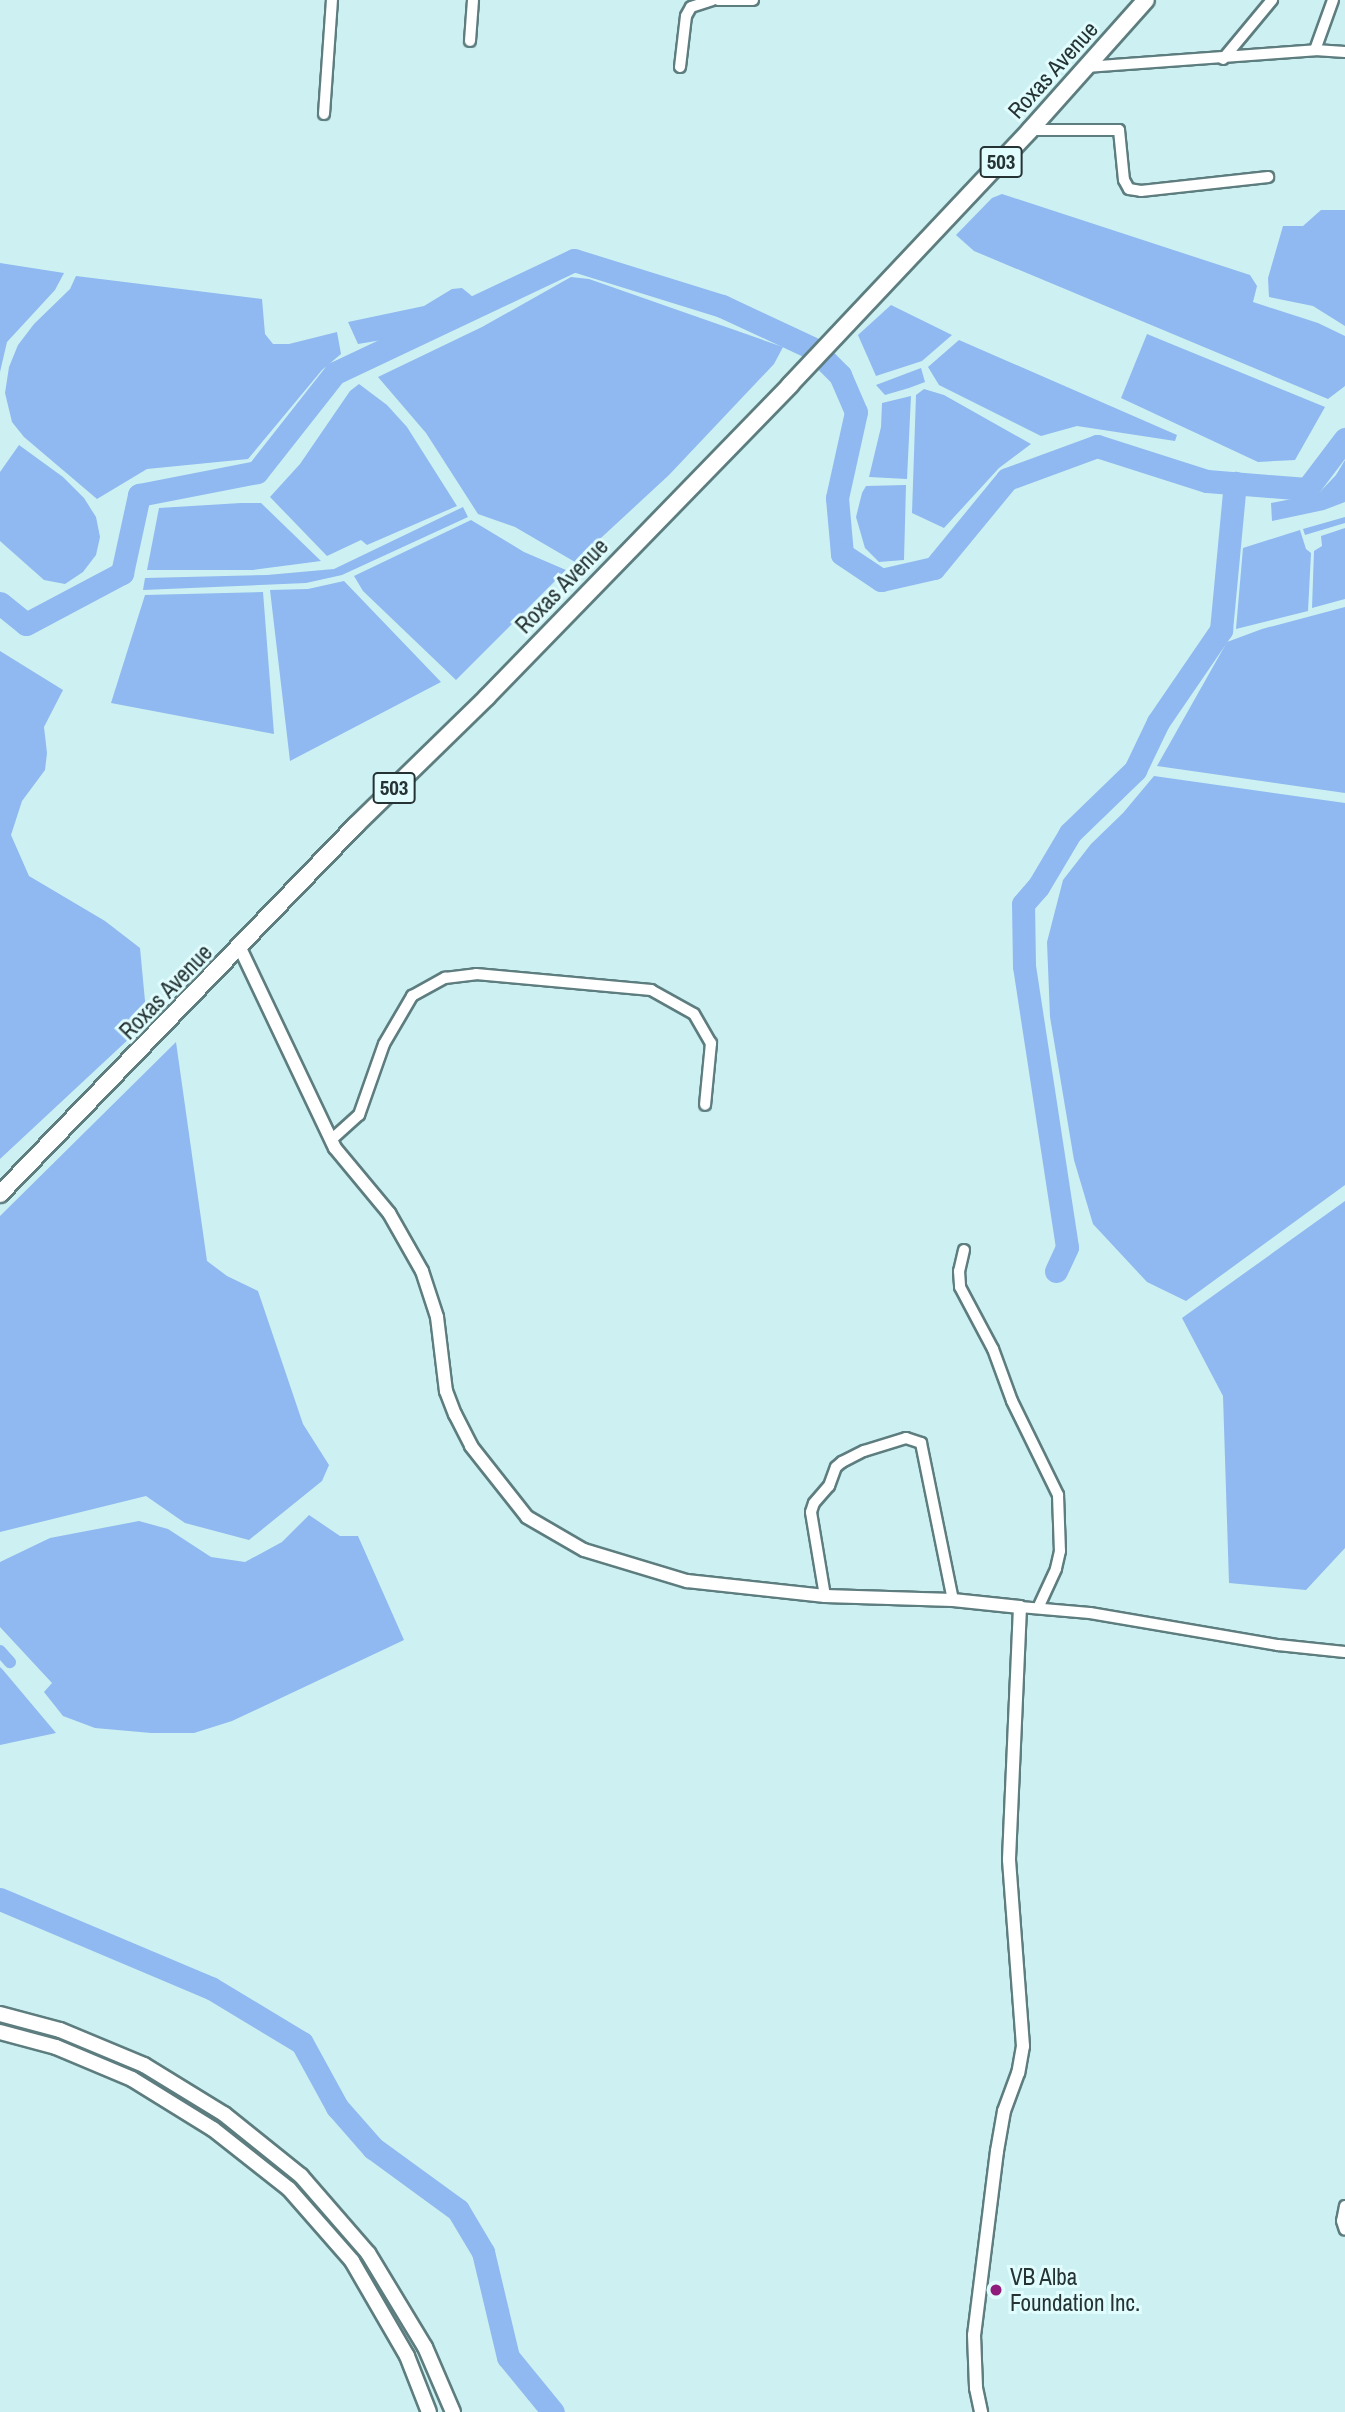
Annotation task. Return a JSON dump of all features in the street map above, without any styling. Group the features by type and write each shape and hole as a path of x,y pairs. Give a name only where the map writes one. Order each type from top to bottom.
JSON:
{"main road":[{"name":"Roxas Avenue","path":"0,1194 356,825 487,697 790,385 1031,130 1146,0"},
{"path":"0,2014 60,2030 144,2065 225,2114 301,2176 368,2253 425,2347 453,2412"},
{"path":"0,2032 56,2047 132,2079 213,2129 289,2189 352,2261 407,2356 429,2412"}],"street":[{"path":"324,114 332,0"},
{"path":"470,41 472,0"},
{"path":"681,67 686,16 691,7 712,0"},
{"path":"718,0 753,0"},
{"path":"1223,59 1272,0"},
{"path":"1315,50 1334,0"},
{"path":"1086,68 1315,50 1345,52"},
{"path":"1031,130 1119,130 1124,180 1129,189 1141,191 1268,177"},
{"path":"240,948 331,1140 407,1241 432,1297 446,1391 471,1446 527,1517 584,1550 687,1581 825,1596 953,1600 1090,1613 1278,1645 1345,1652"},
{"path":"331,1140 359,1115 384,1044 412,996 445,978 476,974 650,990 694,1014 712,1043 705,1105"},
{"path":"964,1250 958,1271 960,1287 993,1349 1012,1401 1058,1495 1060,1551 1056,1569 1038,1608"},
{"path":"825,1596 811,1511 814,1503 829,1486 836,1467 842,1462 864,1451 906,1438 921,1443 953,1600"},
{"path":"981,2412 974,2335 997,2151 1004,2111 1018,2073 1023,2046 1009,1860 1020,1607"},
{"path":"1345,2206 1342,2221 1345,2230"}],"water":[{"path":"1002,194 1250,275 1257,286 1253,302 1318,323 1345,336 1345,386 1328,399 974,251 956,235 992,198"},
{"path":"1321,210 1345,210 1345,326 1313,306 1269,297 1268,278 1283,226 1303,226"},
{"path":"0,263 64,273 55,290 7,342 0,372"},
{"path":"76,276 262,299 265,334 273,344 289,344 337,332 341,354 322,370 248,459 147,469 97,499 24,437 12,422 5,393 9,367 18,345 34,324 70,289"},
{"path":"571,277 589,279 783,347 774,364 669,475 575,562 515,527 478,514 426,433 378,377 482,327"},
{"path":"462,288 473,297 388,339 358,344 348,322 424,306 452,289"},
{"path":"891,305 952,335 922,361 876,376 858,335"},
{"path":"1147,334 1325,407 1295,460 1258,462 1121,398"},
{"path":"959,340 1177,435 1175,441 1077,426 1041,436 939,385 928,367"},
{"path":"921,368 925,382 885,395 876,385"},
{"path":"359,384 387,405 407,427 457,506 367,545 361,540 327,556 270,497 300,464 350,391"},
{"path":"924,389 944,395 1031,444 999,468 944,528 912,513 916,395"},
{"path":"911,396 907,479 869,477 881,427 882,403"},
{"path":"19,445 63,477 84,498 96,517 100,537 96,555 83,572 65,584 44,580 0,541 0,472"},
{"path":"1345,460 1345,502 1324,510 1272,521 1271,503 1318,494 1336,475"},
{"path":"906,485 904,560 879,562 865,548 856,517 862,493 866,486"},
{"path":"261,503 321,561 253,570 147,570 159,508"},
{"path":"463,507 468,517 342,575 306,583 143,590 145,578 267,575 334,569"},
{"path":"1345,517 1345,523 1305,535 1303,529"},
{"path":"471,520 524,552 566,570 456,680 363,591 354,576"},
{"path":"1345,528 1345,599 1312,608 1314,551 1322,546 1321,536"},
{"path":"1300,530 1306,549 1311,553 1308,611 1236,629 1243,548"},
{"path":"344,581 441,682 290,761 270,590 308,589"},
{"path":"263,592 274,734 111,703 145,595"},
{"path":"1345,607 1345,793 1157,766 1227,642 1262,629"},
{"path":"0,651 63,690 44,727 47,753 45,770 22,801 11,835 29,876 105,921 140,948 147,1022 0,1159"},
{"path":"1154,776 1345,803 1345,1185 1186,1301 1147,1282 1093,1224 1074,1160 1050,1017 1047,942 1063,880 1091,844 1123,813"},
{"path":"176,1042 207,1261 227,1276 258,1291 303,1424 329,1465 322,1481 249,1540 185,1523 146,1496 0,1532 0,1216"},
{"path":"1345,1201 1345,1548 1306,1590 1229,1583 1223,1396 1182,1318"},
{"path":"309,1515 340,1536 358,1536 404,1640 232,1721 194,1733 151,1733 95,1728 63,1716 44,1692 52,1683 0,1627 0,1562 50,1538 139,1521 168,1529 211,1557 245,1562 282,1542"},
{"path":"0,1667 3,1670 56,1733 0,1745"}],"waterway":[{"path":"0,603 26,624 122,573 139,495 257,472 335,373 574,260 722,306 812,348"},
{"path":"824,359 840,375 856,412 837,498 842,554 881,580 934,568 1007,479 1097,446 1207,481 1307,489 1345,439"},
{"path":"1056,1271 1067,1247 1024,966 1023,904 1038,887 1070,833 1135,770 1158,722 1221,630 1235,483"},
{"path":"0,1651 10,1662"},
{"path":"0,1899 211,1988 302,2043 337,2107 373,2148 458,2210 483,2252 508,2357 553,2412"}],"place":[{"name":"VB Alba Foundation Inc.","path":"996,2290"}]}
